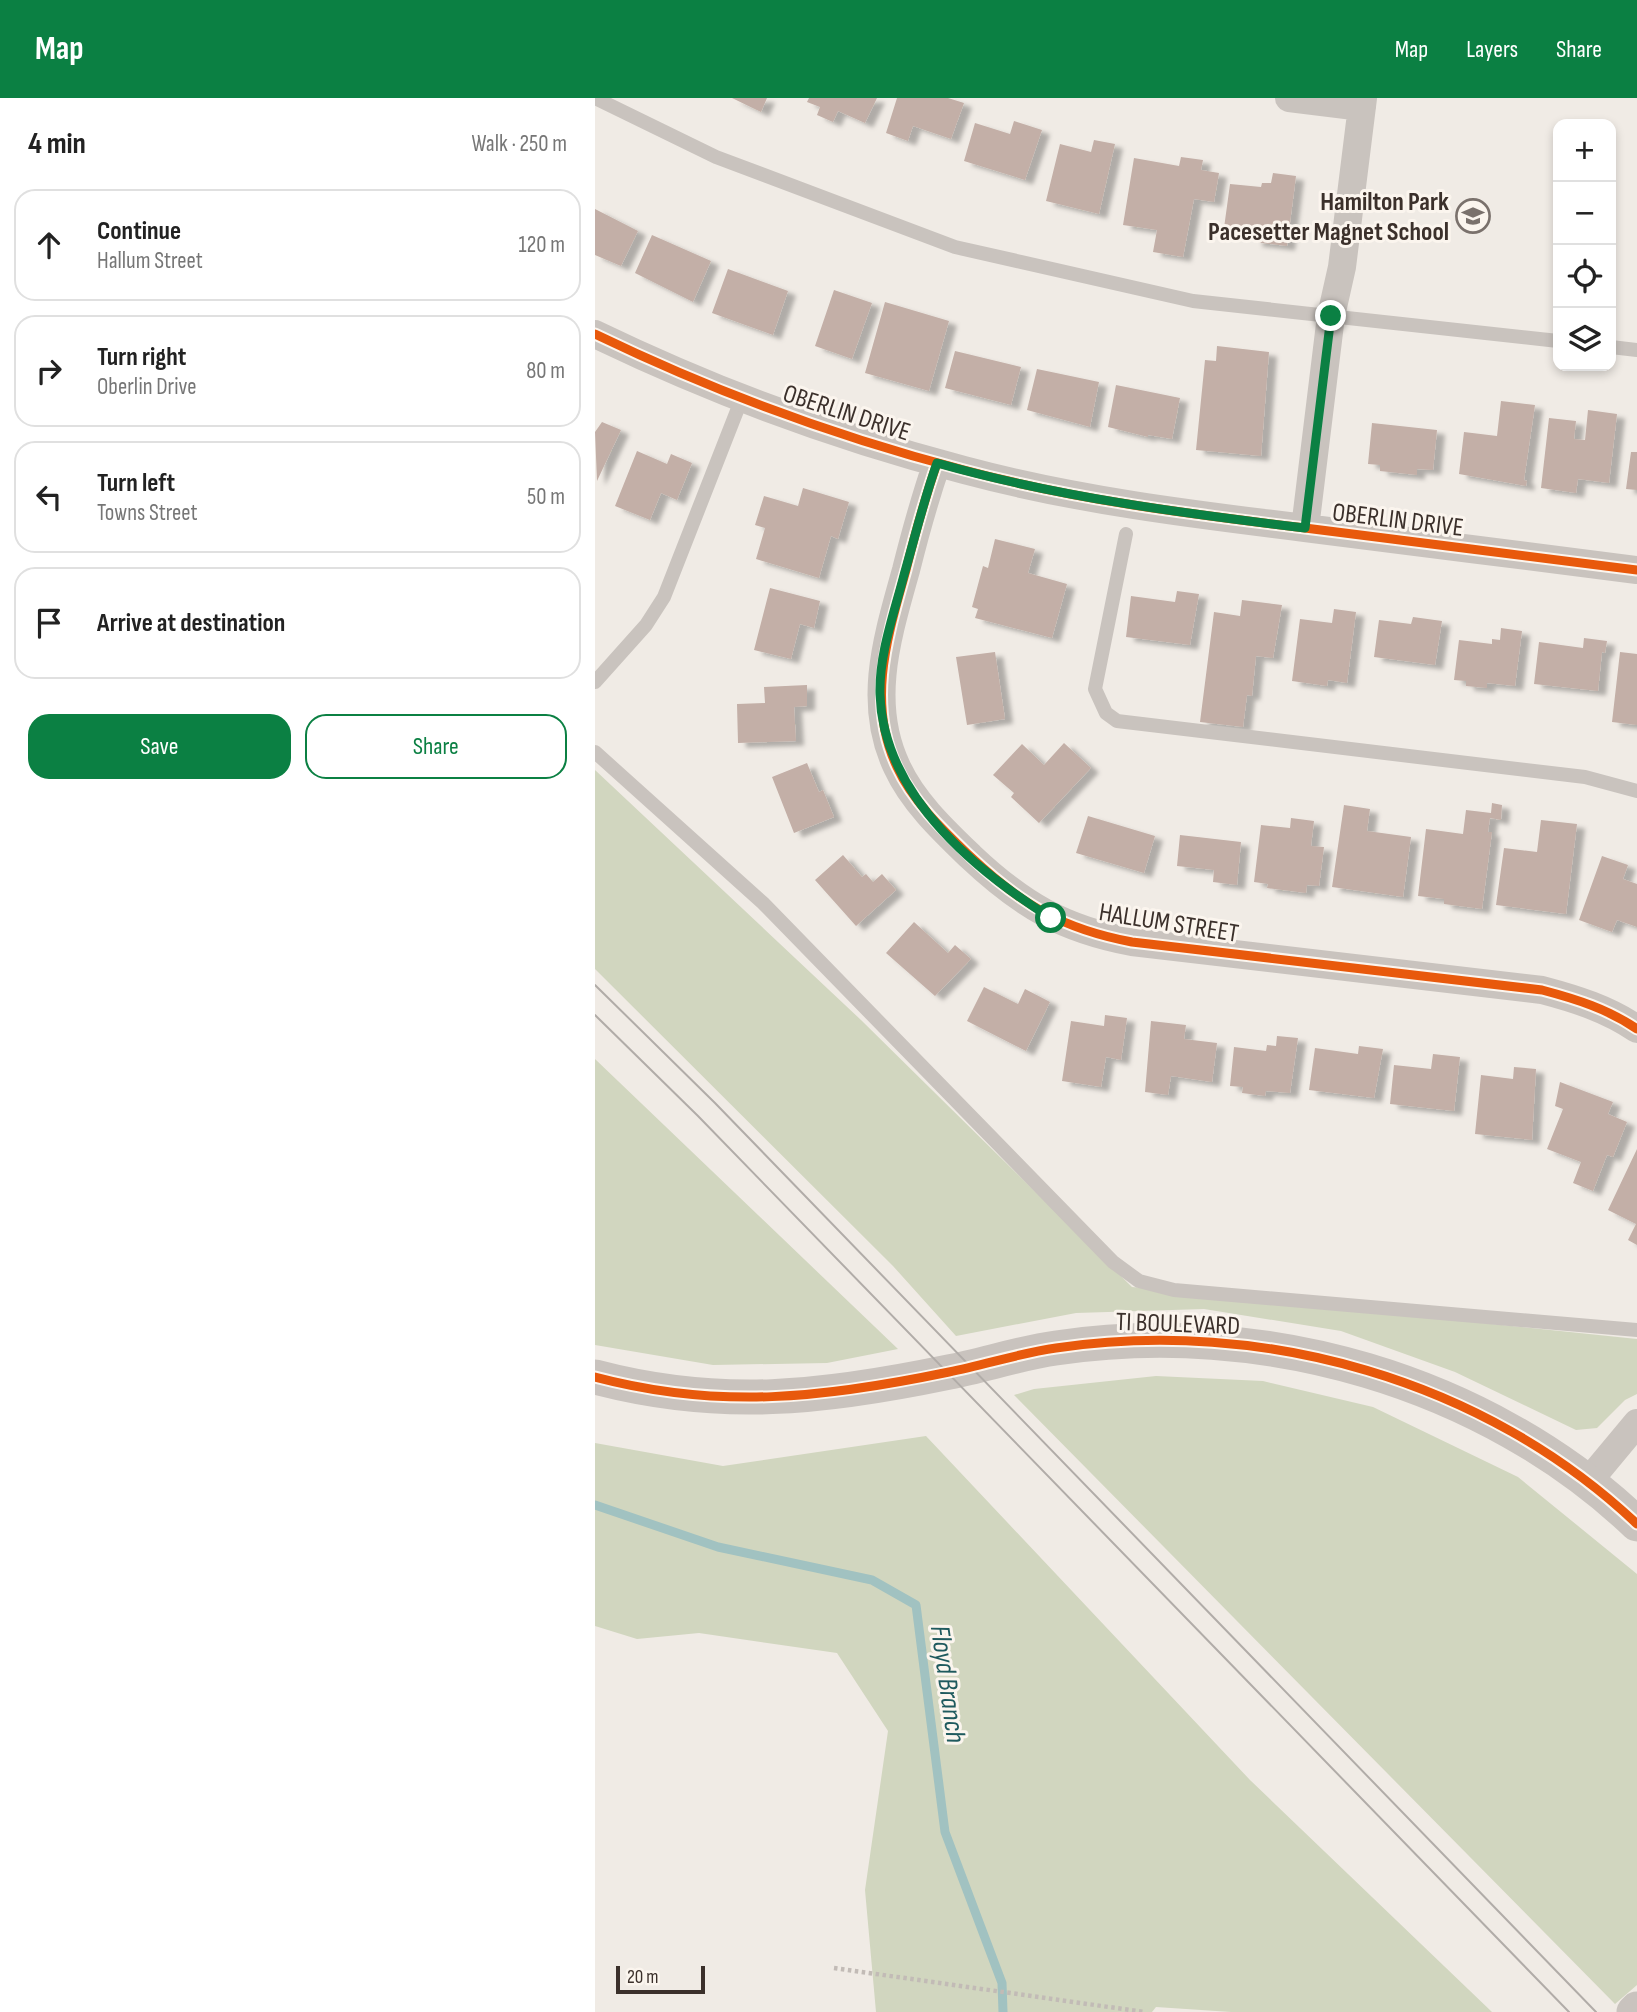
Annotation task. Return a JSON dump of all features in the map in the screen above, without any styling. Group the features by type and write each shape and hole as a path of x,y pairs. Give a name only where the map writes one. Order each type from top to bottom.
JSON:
{"street":[{"path":"1289,98 1362,103 1342,267 1331,316 1305,528"},
{"name":"OBERLIN DRIVE","path":"595,334 653,362 834,432 937,463 1064,493 1175,512 1637,570"},
{"name":"HALLUM STREET","path":"937,463 882,655 880,695 885,732 897,768 936,824 1006,890 1051,918 1093,934 1146,943 1542,990 1609,1012 1637,1029"},
{"name":"TI BOULEVARD","path":"595,1377 689,1395 771,1399 866,1388 1052,1348 1093,1342 1148,1339 1239,1344 1318,1357 1440,1396 1513,1432 1587,1482 1637,1524"},
{"path":"1587,1482 1637,1423"}],"lane":[{"path":"595,98 716,157 955,247 1193,301 1553,340"},
{"path":"1616,348 1637,350"},
{"path":"595,682 646,625 664,597 742,398"},
{"path":"1126,534 1095,689 1106,713 1117,721 1585,777 1637,791"},
{"path":"595,752 763,903 1113,1262 1139,1281 1174,1290 1637,1330"}],"path":[{"path":"834,1968 1144,2012"}],"green space":[{"path":"595,770 861,1020 1132,1287 1637,1339 1637,1394 1625,1400 1597,1428 1576,1430 1455,1372 1341,1331 1204,1309 1076,1313 956,1336 893,1266 595,969"},
{"path":"595,1059 898,1349 827,1363 713,1365 595,1345"},
{"path":"1156,1376 1263,1381 1373,1407 1518,1477 1637,1574 1637,1985 1615,2004 1014,1395 1034,1389"},
{"path":"926,1436 1250,1780 1492,2012 1231,2012 1156,2007 1152,2012 876,2012 865,1890 888,1731 837,1653 699,1633 637,1639 595,1626 595,1443 723,1466"}],"building":[{"path":"732,98 767,98 761,112"},
{"path":"809,98 877,98 865,123 838,111 833,122 817,115 820,107 807,102"},
{"path":"897,98 948,98 964,103 951,139 913,126 908,141 886,133"},
{"path":"1014,121 1042,130 1025,180 964,161 975,123 1010,134"},
{"path":"1094,140 1115,144 1099,214 1046,201 1060,144 1091,152"},
{"path":"1181,157 1203,160 1201,170 1219,173 1214,202 1194,199 1183,257 1153,252 1157,230 1123,225 1134,158 1179,166"},
{"path":"1273,173 1296,176 1287,246 1254,242 1256,232 1224,228 1230,184 1261,187 1262,183 1271,183"},
{"path":"595,209 638,231 621,266 595,255"},
{"path":"652,235 711,261 693,302 635,273"},
{"path":"728,269 788,291 773,335 712,313"},
{"path":"834,290 872,303 852,359 815,346"},
{"path":"885,302 949,321 929,391 865,373"},
{"path":"1217,346 1269,352 1261,456 1196,450 1205,360 1216,361"},
{"path":"955,351 1021,367 1011,405 945,388"},
{"path":"1037,369 1099,382 1090,427 1027,410"},
{"path":"1116,385 1180,398 1172,439 1148,437 1108,427"},
{"path":"1501,401 1535,405 1524,480 1527,481 1526,486 1459,474 1464,432 1497,436"},
{"path":"1588,410 1617,414 1609,483 1578,479 1576,493 1541,488 1549,418 1576,421 1574,439 1585,440"},
{"path":"602,422 621,430 597,481 595,432"},
{"path":"1372,423 1437,430 1433,470 1417,469 1417,475 1380,471 1380,465 1368,464"},
{"path":"637,451 667,464 671,454 692,463 677,500 661,493 650,520 615,506"},
{"path":"1631,452 1637,452 1637,490 1626,489"},
{"path":"803,488 849,502 838,539 831,536 819,578 756,559 765,528 755,525 764,496 798,506"},
{"path":"995,539 1035,549 1028,573 1067,584 1052,638 975,618 978,609 972,607 983,566 988,568"},
{"path":"770,588 820,601 814,628 800,624 791,659 754,650"},
{"path":"1177,591 1199,594 1190,645 1126,637 1131,596 1175,602"},
{"path":"1242,600 1282,605 1273,658 1256,656 1252,696 1247,695 1243,727 1200,722 1214,612 1240,616"},
{"path":"1334,609 1356,612 1347,683 1328,680 1327,686 1292,681 1300,619 1332,623"},
{"path":"1413,617 1442,621 1435,665 1374,657 1379,620 1411,624"},
{"path":"1501,628 1522,631 1515,686 1487,683 1487,688 1466,686 1466,681 1454,680 1459,640 1492,644 1492,639 1500,640"},
{"path":"1584,638 1607,641 1605,653 1602,652 1598,691 1534,684 1539,642 1583,648"},
{"path":"995,652 1005,719 967,725 956,657"},
{"path":"1620,652 1637,654 1637,725 1612,722"},
{"path":"807,685 807,706 794,707 796,741 738,743 737,704 765,703 764,687"},
{"path":"1064,743 1091,768 1039,823 1011,797 1014,793 993,775 1022,744 1044,765"},
{"path":"807,763 819,792 823,790 834,817 794,833 772,777"},
{"path":"1492,803 1502,805 1501,820 1490,818 1488,832 1492,832 1482,909 1444,904 1444,899 1418,896 1426,829 1463,834 1466,810 1491,813"},
{"path":"1344,805 1370,809 1367,831 1411,837 1403,897 1332,887"},
{"path":"1088,816 1155,836 1144,873 1076,853"},
{"path":"1291,818 1314,821 1311,846 1324,847 1319,886 1307,885 1306,893 1267,888 1268,884 1254,882 1261,825 1290,828"},
{"path":"1541,820 1577,824 1566,914 1496,905 1504,848 1537,852"},
{"path":"1180,835 1241,842 1237,885 1213,882 1214,870 1177,866"},
{"path":"843,855 862,877 866,874 873,882 882,874 896,890 856,926 815,880"},
{"path":"1602,856 1628,865 1623,879 1637,884 1637,927 1617,920 1612,932 1579,920"},
{"path":"914,922 948,953 955,945 971,959 935,996 886,953"},
{"path":"984,987 1018,1004 1025,989 1050,1002 1026,1051 967,1021"},
{"path":"1105,1015 1127,1018 1121,1060 1106,1057 1101,1087 1062,1081 1071,1021 1104,1026"},
{"path":"1151,1021 1186,1025 1184,1039 1217,1043 1212,1082 1171,1076 1168,1095 1145,1092"},
{"path":"1277,1036 1298,1038 1290,1093 1266,1091 1265,1096 1242,1093 1243,1087 1230,1086 1234,1047 1266,1051 1267,1045 1276,1046"},
{"path":"1359,1046 1383,1049 1374,1098 1309,1090 1315,1048 1358,1054"},
{"path":"1433,1054 1460,1057 1454,1111 1390,1104 1394,1065 1431,1069"},
{"path":"1514,1067 1536,1069 1532,1140 1475,1134 1481,1075 1513,1079"},
{"path":"1560,1082 1613,1102 1608,1114 1627,1122 1613,1157 1607,1155 1593,1191 1573,1183 1581,1162 1547,1149 1563,1109 1555,1106"},
{"path":"1637,1149 1637,1245 1628,1240 1636,1224 1608,1210"}],"waterway":[{"name":"Floyd Branch","path":"595,1505 718,1547 872,1580 916,1605 945,1832 1002,1983 1003,2012"}],"tram line":[{"path":"595,985 715,1103 1596,2012"},
{"path":"595,1015 698,1116 1569,2012"}],"cycle path":[{"path":"595,334 685,375 776,411 869,443 1006,481 1176,511 1637,570"},
{"path":"937,463 887,644 881,693 883,718 897,767 912,792 950,837 1008,889 1045,913 1107,937 1542,990 1591,1005 1637,1029"},
{"path":"595,1377 685,1394 772,1397 815,1394 903,1381 1043,1350 1134,1341 1212,1342 1290,1352 1367,1370 1441,1397 1511,1431 1577,1474 1637,1524"}],"place":[{"name":"Hamilton Park Pacesetter Magnet School","path":"1473,216"}],"route":[{"path":"1051,918 1006,890 936,824 897,768 885,732 880,695 882,655 927,490 937,463 1064,493 1175,512 1305,528 1331,316"}]}
